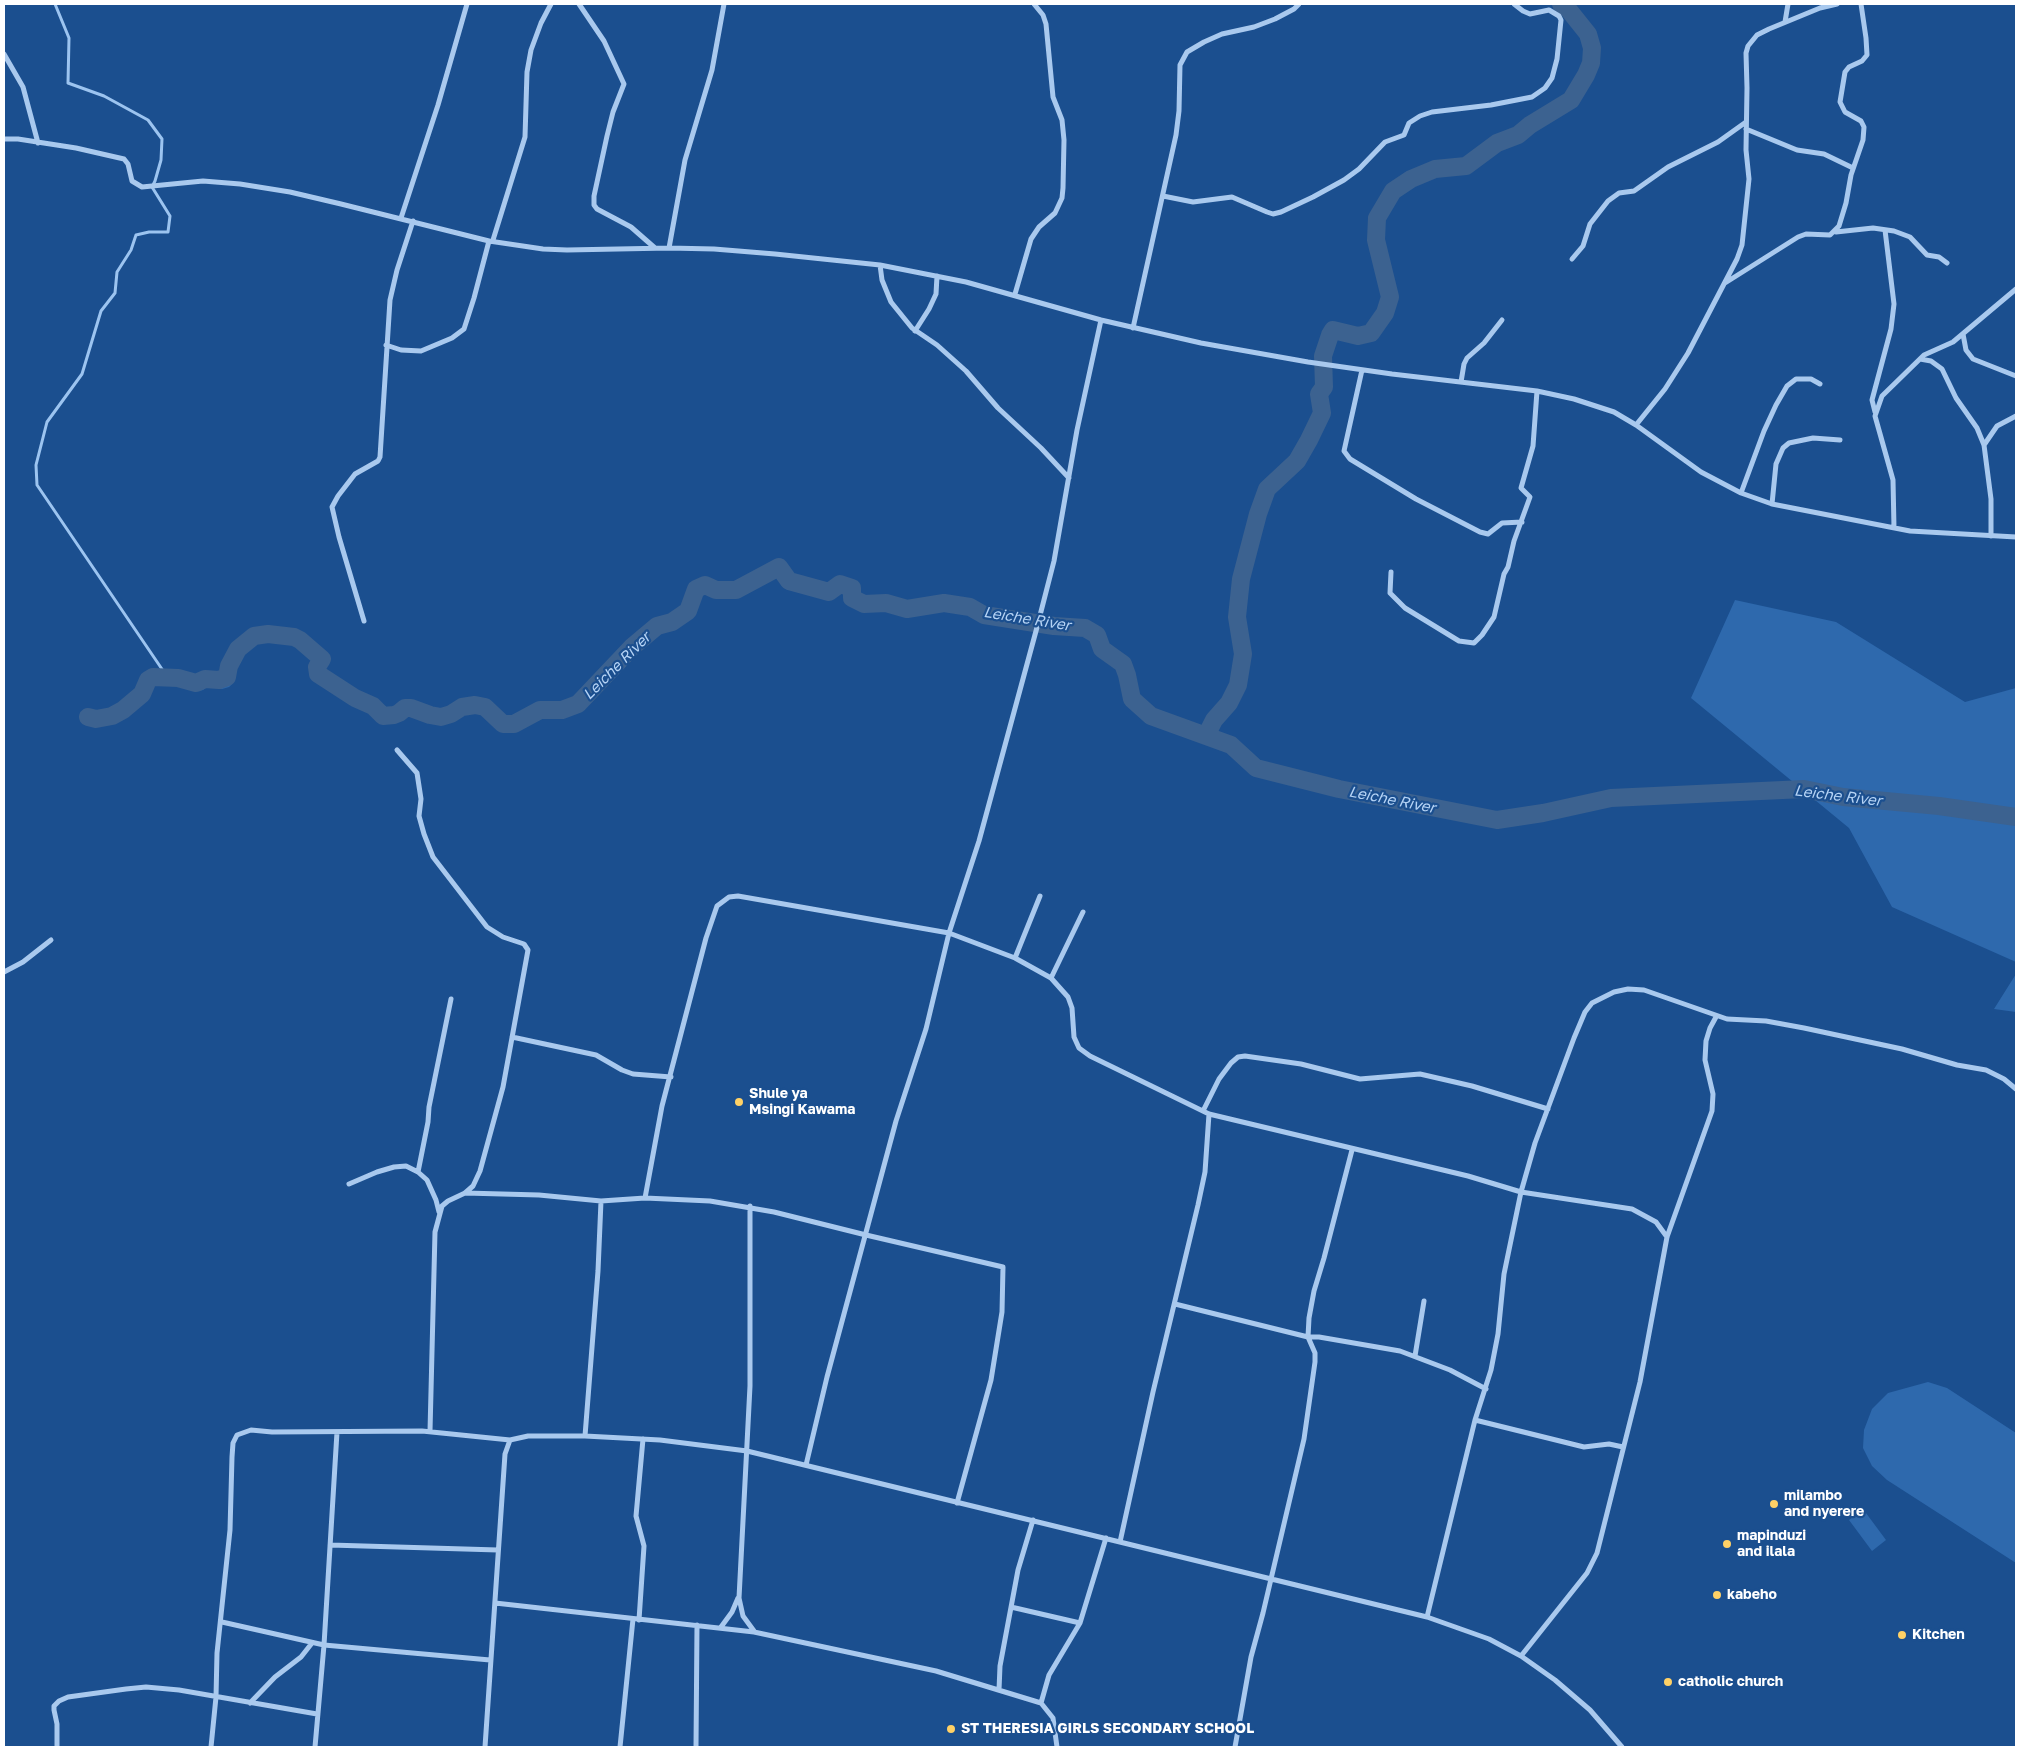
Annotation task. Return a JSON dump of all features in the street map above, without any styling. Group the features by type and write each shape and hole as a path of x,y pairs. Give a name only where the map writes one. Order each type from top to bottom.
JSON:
{"street":[{"path":"401,218 438,105 467,4"},
{"path":"386,346 401,350 421,351 452,338 464,330 525,137 527,72 531,50 541,23 551,4"},
{"path":"579,4 604,41 624,84 613,112 607,136 594,196 594,205 631,227 655,248"},
{"path":"669,248 685,160 709,80 724,4"},
{"path":"1015,294 1031,239 1039,227 1056,213 1062,198 1063,188 1064,140 1062,120 1053,97 1046,24 1043,15 1034,4"},
{"path":"1133,328 1176,135 1179,111 1180,65 1187,52 1222,34 1254,27 1275,19 1294,9 1299,4"},
{"path":"1163,196 1193,202 1232,197 1266,212 1273,214 1281,212 1322,193 1344,180 1359,169 1385,142 1404,136 1409,123 1420,116 1432,112 1491,105 1532,97 1545,88 1552,78 1557,59 1561,20 1559,16 1548,10 1530,14 1514,4"},
{"path":"1785,22 1788,4"},
{"path":"1636,425 1665,389 1684,360 1737,259 1745,232 1749,179 1746,150 1746,53 1748,46 1757,35 1785,22 1837,4"},
{"path":"1836,232 1846,203 1853,168 1863,140 1864,127 1861,121 1845,112 1840,102 1845,72 1849,67 1867,55 1861,4"},
{"path":"4,54 23,87 38,143"},
{"path":"1572,259 1583,246 1590,224 1608,200 1619,193 1634,191 1668,167 1718,142 1746,122"},
{"path":"1746,129 1797,150 1824,154 1853,168"},
{"path":"4,139 18,139 76,148 124,159 128,164 132,181 142,187 203,181 240,184 290,192 491,241 544,249 669,248 775,254 880,265 1015,294 1101,320 1201,343 1362,370 1537,391 1595,405 1614,412 1636,425 1701,472 1741,493 1772,504 1894,528 2016,538"},
{"path":"364,621 338,537 332,507 354,474 378,461 380,457 390,300 397,270 414,222"},
{"path":"1722,285 1798,237 1806,234 1825,236 1836,232 1862,228 1885,230 1907,235 1927,255 1940,257 1947,263"},
{"path":"1885,230 1894,304 1891,329 1872,400 1893,480 1894,528"},
{"path":"880,265 882,280 891,302 915,331 937,345 966,371 998,408 1037,444 1069,478"},
{"path":"915,331 936,294 937,276"},
{"path":"1875,413 1886,391 1920,359 1931,351 1953,342 2016,289"},
{"path":"806,1465 827,1377 896,1121 926,1029 949,933 978,841 1041,612 1054,561 1077,430 1101,320"},
{"path":"1461,382 1467,358 1484,343 1502,320"},
{"path":"1962,334 1966,350 1973,359 2016,376"},
{"path":"1920,359 1931,361 1942,369 1956,398 1976,428 1984,445 1991,499 1991,536"},
{"path":"1362,370 1344,451 1350,459 1416,499 1480,532 1488,534 1502,523 1522,522"},
{"path":"1741,493 1764,430 1787,386 1796,379 1811,379 1820,384"},
{"path":"1391,572 1390,593 1397,601 1459,641 1474,643 1489,626 1494,617 1504,574 1508,567 1514,541 1530,497 1524,493 1521,484 1533,446 1537,391"},
{"path":"1984,445 1997,426 2016,416"},
{"path":"1772,504 1776,464 1782,448 1798,440 1813,438 1840,440"},
{"path":"397,750 416,773 421,799 419,816 433,857 487,927 504,937 524,944 528,950 503,1087 480,1171 473,1186 465,1193 448,1201 439,1212 435,1232 430,1431"},
{"path":"645,1198 662,1106 706,938 717,906 729,896 745,897 949,933 1015,958 1051,978 1068,997 1072,1008 1074,1037 1079,1048 1090,1056 1209,1114 1352,1150 1468,1176 1521,1192 1632,1210 1656,1222 1667,1237"},
{"path":"1015,958 1040,896"},
{"path":"1051,978 1083,912"},
{"path":"4,972 23,962 51,940"},
{"path":"1427,1617 1475,1420 1486,1389 1496,1350 1504,1274 1521,1192 1535,1143 1585,1012 1592,1003 1603,996 1628,989 1644,990 1716,1017 1766,1021 1902,1049 1993,1073 2016,1089"},
{"path":"418,1172 451,999"},
{"path":"1521,1656 1587,1573 1597,1553 1640,1382 1667,1237 1712,1111 1713,1094 1705,1060 1706,1041 1716,1017"},
{"path":"512,1038 596,1055 633,1074 671,1077"},
{"path":"1203,1111 1225,1071 1238,1057 1245,1056 1301,1064 1338,1075 1360,1078 1420,1074 1472,1086 1548,1109"},
{"path":"1120,1542 1150,1401 1175,1304 1205,1172 1209,1114"},
{"path":"1235,1747 1248,1666 1271,1580 1308,1412 1315,1362 1315,1353 1308,1337 1314,1291 1352,1150"},
{"path":"349,1184 368,1175 394,1167 406,1166 418,1172 431,1186 439,1212"},
{"path":"465,1193 539,1195 601,1201 645,1198 710,1201 750,1206 866,1236 1003,1267 1002,1306 991,1380 957,1503"},
{"path":"585,1436 598,1271 601,1201"},
{"path":"750,1206 750,1386 738,1598 743,1616 754,1632"},
{"path":"1415,1356 1424,1301"},
{"path":"1175,1304 1308,1337 1365,1345 1415,1356 1450,1370 1486,1389"},
{"path":"1475,1420 1584,1447 1609,1444 1624,1447"},
{"path":"211,1747 216,1697 217,1653 222,1622 230,1530 233,1450 237,1435 251,1430 337,1432 430,1431 510,1440 528,1436 585,1436 643,1439 747,1451 1427,1617 1489,1639 1521,1656 1555,1680 1590,1710 1622,1747"},
{"path":"315,1747 324,1645 337,1432"},
{"path":"639,1620 644,1546 636,1516 643,1439"},
{"path":"484,1747 505,1454 510,1440"},
{"path":"999,1690 1000,1666 1018,1570 1033,1520"},
{"path":"1041,1703 1049,1676 1080,1623 1106,1538"},
{"path":"330,1545 498,1550"},
{"path":"721,1627 732,1612 738,1598"},
{"path":"494,1604 639,1620 697,1624 754,1632 936,1671 1041,1703 1053,1718 1057,1747"},
{"path":"1011,1607 1080,1623"},
{"path":"620,1747 633,1619"},
{"path":"222,1622 324,1645 490,1660"},
{"path":"696,1747 697,1624"},
{"path":"250,1703 275,1677 301,1657 312,1643"},
{"path":"57,1747 57,1724 54,1706 59,1701 68,1698 146,1687 179,1690 317,1714"}],"shaded area":[{"path":"1735,600 1836,622 1965,702 2016,688 2016,962 1892,907 1849,828 1691,698"},
{"path":"235,651 238,653 230,670 232,684 229,687 222,689 215,687 212,682 203,690 194,689 192,686 197,678 212,671 218,674 222,672 230,655"},
{"path":"2016,974 2016,1012 1994,1009"},
{"path":"1928,1382 1947,1388 2016,1433 2016,1563 1887,1480 1872,1466 1863,1448 1864,1430 1872,1409 1888,1393"},
{"path":"1863,1509 1886,1540 1872,1551 1849,1520"}],"waterway":[{"path":"55,4 69,38 68,83 104,96 148,120 162,139 161,160 152,187 170,216 168,232 149,232 136,235 131,250 117,272 115,293 101,311 82,374 47,422 36,465 37,485 168,678"},
{"path":"1206,736 1214,720 1229,703 1238,685 1243,654 1237,617 1241,579 1258,514 1267,489 1297,461 1322,413 1319,394 1324,387 1323,356 1330,335 1333,330 1358,336 1371,333 1385,313 1390,297 1376,240 1377,218 1393,191 1411,179 1435,169 1466,166 1497,143 1518,135 1530,125 1571,100 1591,63 1592,48 1588,34 1568,9 1561,4"},
{"name":"Leiche River","path":"88,717 96,719 112,716 123,710 142,694 148,680 153,677 178,678 196,683 205,679 219,680 227,677 229,666 238,649 254,636 268,634 294,637 300,640 322,659 317,667 318,674 355,698 373,706 383,716 394,715 405,708 411,708 441,717 451,714 462,707 475,705 485,707 503,724 514,724 540,710 562,710 578,704 632,647 657,626 672,622 688,611 696,589 705,585 716,590 736,590 779,567 789,581 829,592 840,584 852,588 852,598 864,604 886,603 907,609 944,603 970,607 984,615 1054,626 1085,628 1097,635 1102,649 1123,664 1132,699 1151,716 1231,745 1256,768 1339,789 1497,820 1543,813 1611,798 1804,789 1843,797 1939,806 2016,817"}],"place":[{"name":"Shule ya Msingi Kawama","path":"739,1102"},
{"name":"milambo and nyerere","path":"1774,1504"},
{"name":"mapinduzi and ilala","path":"1727,1544"},
{"name":"kabeho","path":"1717,1595"},
{"name":"Kitchen","path":"1902,1635"},
{"name":"catholic church","path":"1668,1682"},
{"name":"ST THERESIA GIRLS SECONDARY SCHOOL","path":"951,1729"}]}
